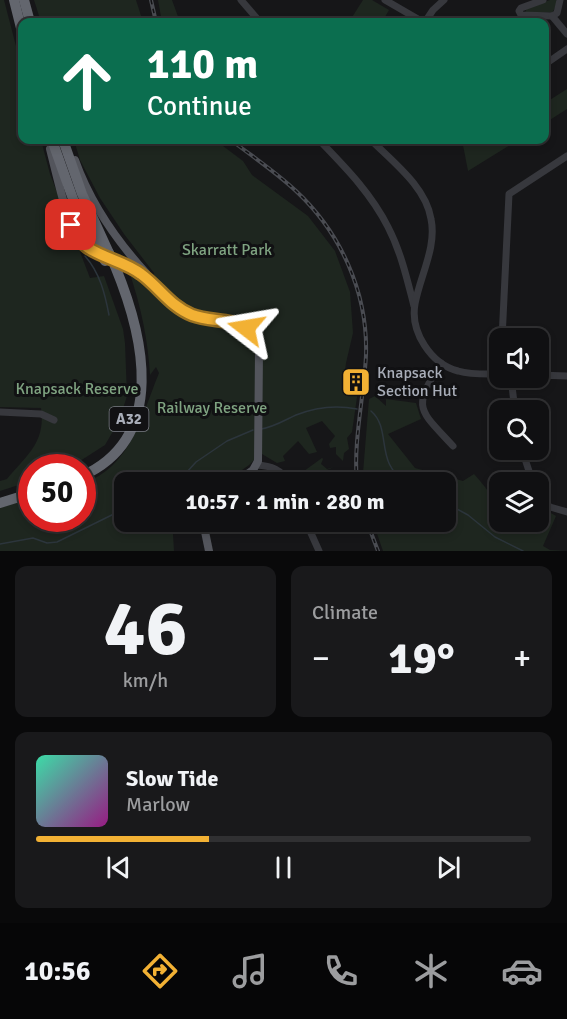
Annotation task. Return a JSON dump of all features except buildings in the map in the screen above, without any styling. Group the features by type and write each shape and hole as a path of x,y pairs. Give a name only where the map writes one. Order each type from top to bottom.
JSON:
{"highway":[{"path":"14,0 18,18"},
{"path":"24,0 29,18"},
{"name":"A32","path":"52,144 73,198 97,248 110,260 130,332 135,367 135,395 130,414 117,439 96,460"},
{"name":"A32","path":"64,144 82,194 128,298 136,330 141,372 141,399 137,418 123,443 105,462 96,467"},
{"path":"0,495 18,490"},
{"path":"0,503 18,497"}],"main road":[{"path":"51,144 72,228 77,238 88,248 139,272 171,302 191,315 238,324 252,333 258,343 259,352 258,454 256,465 248,472"},
{"path":"70,144 101,213 128,252 171,302"},
{"path":"205,532 209,551"}],"street":[{"path":"241,0 257,18"},
{"path":"385,0 417,18"},
{"path":"427,18 444,0"},
{"path":"543,0 521,8 520,14 552,16 557,13 560,0"},
{"path":"552,16 567,34"},
{"path":"549,62 567,49"},
{"path":"324,144 365,190 381,214 398,249 420,337 430,354 441,363 458,371 489,373"},
{"path":"375,144 418,190 429,208 432,238 414,306"},
{"path":"502,328 508,196 567,156"},
{"path":"409,287 420,288"},
{"path":"441,363 423,394 423,405 430,421 453,446"},
{"path":"549,375 567,376"},
{"path":"0,412 41,414 54,420"},
{"path":"256,465 269,466 282,472"},
{"path":"549,506 567,512"},
{"path":"310,532 319,551"}],"green space":[{"name":"Knapsack Reserve","path":"0,0 4,0 18,54 18,144 42,144 50,174 90,278 104,276 123,329 125,343 127,396 119,421 105,445 91,454 29,454 41,430 41,408 0,407"},
{"path":"34,0 136,0 142,18 40,18"},
{"path":"158,0 172,0 179,18 161,18"},
{"path":"363,0 372,0 389,10 384,18 352,18"},
{"path":"550,0 557,2 553,12 525,13 527,8"},
{"path":"567,89 567,109 549,120 549,100"},
{"path":"75,144 220,144 243,161 252,175 308,216 335,251 350,292 353,333 344,378 351,379 352,390 358,390 352,432 347,438 349,449 344,453 343,461 336,454 336,447 330,448 329,444 335,436 322,421 306,428 317,452 309,454 298,441 283,456 285,461 277,463 262,454 254,454 254,460 239,472 114,472 114,532 170,532 173,534 174,551 0,551 0,508 18,502 18,532 96,532 96,477 113,465 133,438 159,373 156,367 150,375 148,349 130,274 155,295 154,273 100,198 80,160"},
{"path":"467,144 512,144 468,171 463,145"},
{"path":"375,396 386,406 386,399 416,403 421,419 388,434 415,468 430,472 363,472 369,399"},
{"path":"322,458 321,464 327,469 334,467 322,472 303,472"},
{"name":"Knapsack Reserve","path":"18,466 18,485 0,491 0,481 7,479"},
{"path":"474,474 489,492 489,532 549,532 549,512 556,516 543,546 550,550 567,551 383,551 376,532 456,532 456,479 463,481"}],"waterway":[{"path":"85,256 98,277 109,315"},
{"path":"261,429 311,410 334,407 357,409"},
{"path":"371,411 381,428 387,457 395,472"},
{"path":"187,472 196,462 227,441 253,430"},
{"path":"456,508 468,515 495,537 523,551"},
{"path":"0,544 33,538 47,543 57,542 114,514"}],"railway":[{"path":"151,0 155,18"},
{"path":"236,144 280,177 312,208 338,245 357,287 362,309 366,355 356,451 356,472"},
{"path":"371,532 378,551"}],"place":[{"name":"Knapsack Section Hut","path":"356,382"}],"route":[{"path":"71,225 79,242 94,252 135,270 182,311 199,318 233,322 246,328"}],"park label":[{"name":"Skarratt Park","path":"227,250"},
{"name":"Railway Reserve","path":"212,408"}]}
